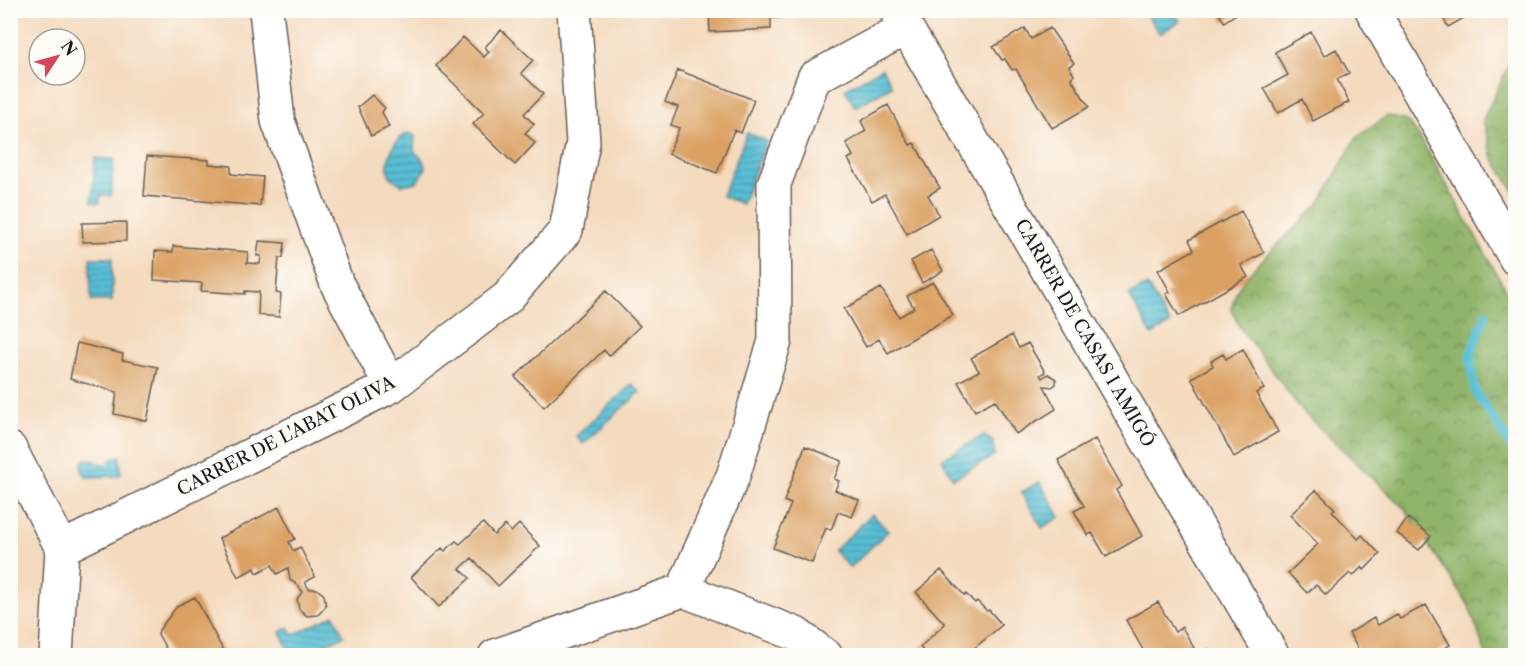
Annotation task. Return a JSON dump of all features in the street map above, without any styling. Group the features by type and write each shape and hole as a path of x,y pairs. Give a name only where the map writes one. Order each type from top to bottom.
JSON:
{"street":[{"path":"266,10 278,121 337,284 391,386"},
{"name":"CARRER DE L'ABAT OLIVA","path":"62,548 391,386 507,298 566,230 583,142 574,10"},
{"path":"1372,10 1515,259"},
{"path":"683,590 733,476 776,340 774,184 814,78 901,19"},
{"name":"CARRER DE CASAS I AMIGÓ","path":"901,19 1273,656"},
{"path":"10,449 62,548 56,656"},
{"path":"495,656 683,590 796,634 826,656"}],"green space":[{"path":"1515,52 1515,193 1493,158 1483,120"},
{"path":"1387,116 1407,121 1419,136 1515,306 1515,655 1486,655 1468,604 1405,509 1303,412 1239,326 1231,309 1237,290 1249,273 1319,204 1356,138"}],"water":[{"path":"1144,11 1173,11 1180,21 1160,34"},
{"path":"882,68 892,86 855,107 845,89"},
{"path":"409,133 415,136 414,151 424,161 426,168 417,182 402,185 390,177 388,165 394,145 403,135"},
{"path":"747,133 767,141 742,204 722,196"},
{"path":"95,158 114,159 111,196 101,195 100,203 92,202"},
{"path":"90,258 112,258 112,301 91,301"},
{"path":"1147,285 1170,324 1152,335 1129,295"},
{"path":"632,384 640,392 583,444 576,436"},
{"path":"984,435 993,442 995,455 953,479 942,459"},
{"path":"120,456 121,474 118,476 87,477 82,471 82,462 87,459 106,465 115,457"},
{"path":"1040,482 1060,517 1042,528 1021,492"},
{"path":"872,514 888,531 850,568 834,551"},
{"path":"334,615 344,636 304,655 291,655 280,632 289,627 293,635"}],"building":[{"path":"709,10 779,10 779,18 771,18 771,29 710,32"},
{"path":"1217,10 1242,10 1224,22"},
{"path":"1439,10 1478,10 1448,27"},
{"path":"1025,28 1031,39 1050,28 1074,63 1069,66 1074,75 1071,78 1089,107 1052,128 1016,69 1012,70 993,47"},
{"path":"501,30 533,60 521,73 543,94 524,114 534,124 525,133 535,143 515,165 473,124 484,113 436,66 463,37 484,57 489,52 485,47"},
{"path":"1311,32 1324,56 1336,49 1349,73 1337,79 1349,102 1313,121 1302,99 1278,113 1264,88 1288,75 1275,52"},
{"path":"678,70 754,100 741,133 734,130 717,173 669,154 679,128 671,125 678,107 665,102"},
{"path":"372,95 385,108 382,112 389,127 371,136 358,107"},
{"path":"888,105 910,145 914,143 940,188 928,195 939,215 907,234 885,194 872,201 848,159 853,156 846,143 866,131 861,121"},
{"path":"147,156 209,160 209,164 231,166 231,174 263,177 260,206 144,196"},
{"path":"1241,211 1264,253 1241,265 1248,277 1179,316 1166,294 1170,292 1158,270 1194,250 1189,240"},
{"path":"126,222 126,241 83,242 82,223"},
{"path":"259,241 285,243 283,258 279,258 276,293 281,294 279,317 258,315 259,292 245,291 245,294 201,291 202,283 154,280 155,251 173,252 173,246 248,252 247,263 260,264 261,256 257,256"},
{"path":"931,250 943,271 922,283 911,261"},
{"path":"933,282 953,315 888,353 879,339 866,347 844,309 881,288 899,317 914,308 907,296"},
{"path":"606,291 640,326 609,356 604,350 544,407 515,377"},
{"path":"1012,335 1019,348 1028,343 1045,372 1040,375 1042,378 1048,374 1056,379 1056,384 1052,387 1044,386 1056,409 1016,434 995,400 975,411 958,382 979,371 971,358"},
{"path":"77,343 123,354 122,360 158,367 147,421 114,414 117,392 70,379"},
{"path":"1243,349 1264,389 1256,393 1278,432 1234,457 1191,378 1213,366 1211,361 1223,354 1226,359"},
{"path":"1095,439 1122,486 1116,490 1142,536 1106,557 1092,533 1088,535 1074,511 1084,506 1058,460"},
{"path":"805,446 842,461 834,479 839,481 835,490 859,500 852,517 838,512 831,530 826,528 812,563 773,548 791,504 784,501"},
{"path":"1316,490 1335,509 1332,511 1358,539 1362,535 1380,554 1364,570 1362,567 1353,576 1350,573 1326,595 1316,585 1307,593 1288,573 1318,544 1290,515"},
{"path":"279,507 295,539 289,542 293,551 300,547 315,577 305,582 309,589 317,589 324,595 326,606 318,615 307,616 299,609 297,599 302,592 299,586 290,580 288,568 277,574 272,565 257,573 255,568 238,577 219,538"},
{"path":"1408,518 1431,536 1419,550 1397,533"},
{"path":"483,523 494,535 505,525 511,532 519,524 540,546 498,586 472,558 460,569 470,578 439,607 411,577 442,548 445,551 456,541 460,544"},
{"path":"941,570 965,596 966,594 975,603 977,601 987,611 989,610 1002,625 965,656 927,656 920,647 945,624 916,592"},
{"path":"195,597 226,656 170,656 158,634 177,606"},
{"path":"1158,602 1175,632 1182,627 1198,655 1209,649 1213,656 1133,656 1143,650 1126,620"},
{"path":"1426,605 1450,645 1437,652 1439,656 1362,656 1349,633 1374,618 1378,625 1397,614 1400,619"}],"waterway":[{"path":"1486,314 1470,356 1475,391 1516,454"}]}
